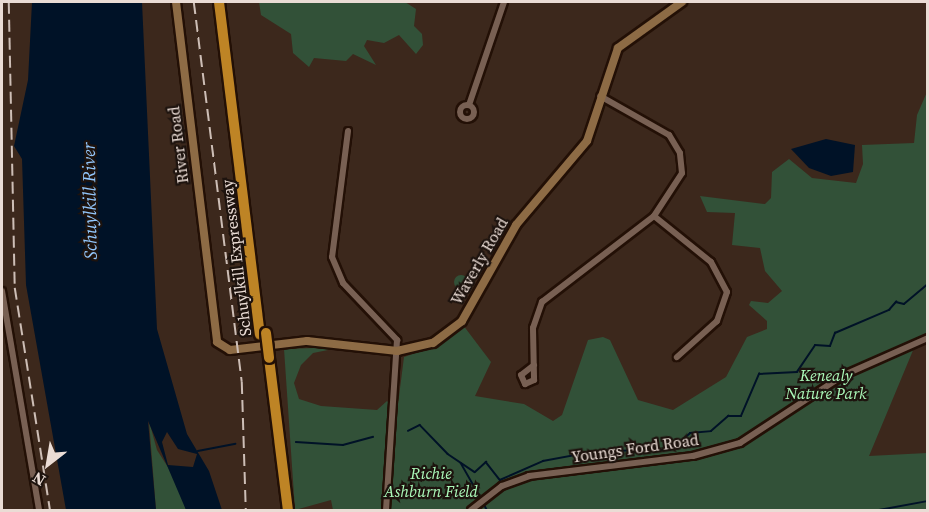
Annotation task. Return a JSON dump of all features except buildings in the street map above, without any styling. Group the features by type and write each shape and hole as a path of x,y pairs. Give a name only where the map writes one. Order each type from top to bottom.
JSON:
{"highway":[{"name":"Schuylkill Expressway","path":"219,2 263,334"},
{"name":"Schuylkill Expressway","path":"226,2 280,470 282,510"},
{"name":"Schuylkill Expressway","path":"280,470 288,510"}],"street":[{"name":"River Road","path":"176,2 215,334 230,350"},
{"path":"469,105 504,2"},
{"name":"Waverly Road","path":"230,350 308,340 398,351 433,343 462,321 516,225 586,141 606,70 623,41 682,2"},
{"path":"534,365 534,322 542,302 654,216 680,178 677,147 665,131 600,96"},
{"path":"348,131 333,261 343,283 392,330 398,351 386,510"},
{"path":"654,216 711,262 727,292 717,321 677,357"},
{"path":"2,291 39,510"},
{"name":"Youngs Ford Road","path":"471,510 529,476 693,456 740,443 844,375 927,339"}],"green space":[{"path":"259,2 405,2 416,9 414,26 422,34 423,45 416,54 399,35 384,43 367,40 364,46 376,65 353,54 346,61 314,58 309,67 293,53 291,34 261,15"},
{"name":"Kenealy Nature Park","path":"927,92 927,335 907,344 914,348 869,456 927,453 927,510 333,510 331,500 295,510 284,349 343,347 313,353 301,365 294,383 299,399 321,406 377,410 387,401 397,412 404,357 439,345 463,325 491,362 475,396 524,404 553,421 562,415 588,340 603,337 610,340 638,400 673,410 726,377 747,337 767,329 767,321 749,305 751,301 768,303 782,291 765,271 760,248 732,245 735,213 707,212 700,196 765,204 771,198 772,172 789,159 812,178 856,183 863,164 862,145 914,143 917,115"},
{"path":"461,275 466,277 468,282 466,287 461,289 456,287 454,282 456,277"},
{"path":"149,421 157,450 178,483 186,510 156,510"}],"water":[{"name":"Schuylkill River","path":"32,2 142,2 157,329 187,434 209,471 222,510 186,510 148,421 156,510 66,510 26,285 22,159 14,146 28,80","holes":["167,432 178,449 197,454 193,467 168,465 162,442"]},
{"path":"826,139 855,145 853,172 831,176 809,168 791,149"}],"waterway":[{"path":"408,431 420,425 448,454 475,472 486,462 500,480 543,461 597,451 670,450 690,433 711,431 728,416 741,416 759,374 797,372 815,345 830,346 835,333 889,310 896,302 904,304 928,284"},
{"path":"296,442 343,445 373,437"},
{"path":"198,451 235,444"},
{"path":"461,463 481,498"},
{"path":"879,510 928,501"},
{"path":"483,502 487,510"}],"railway":[{"path":"9,2 15,288 50,510"},
{"path":"194,2 242,382 246,510"}],"park label":[{"name":"Richie Ashburn Field","path":"431,482"}]}
